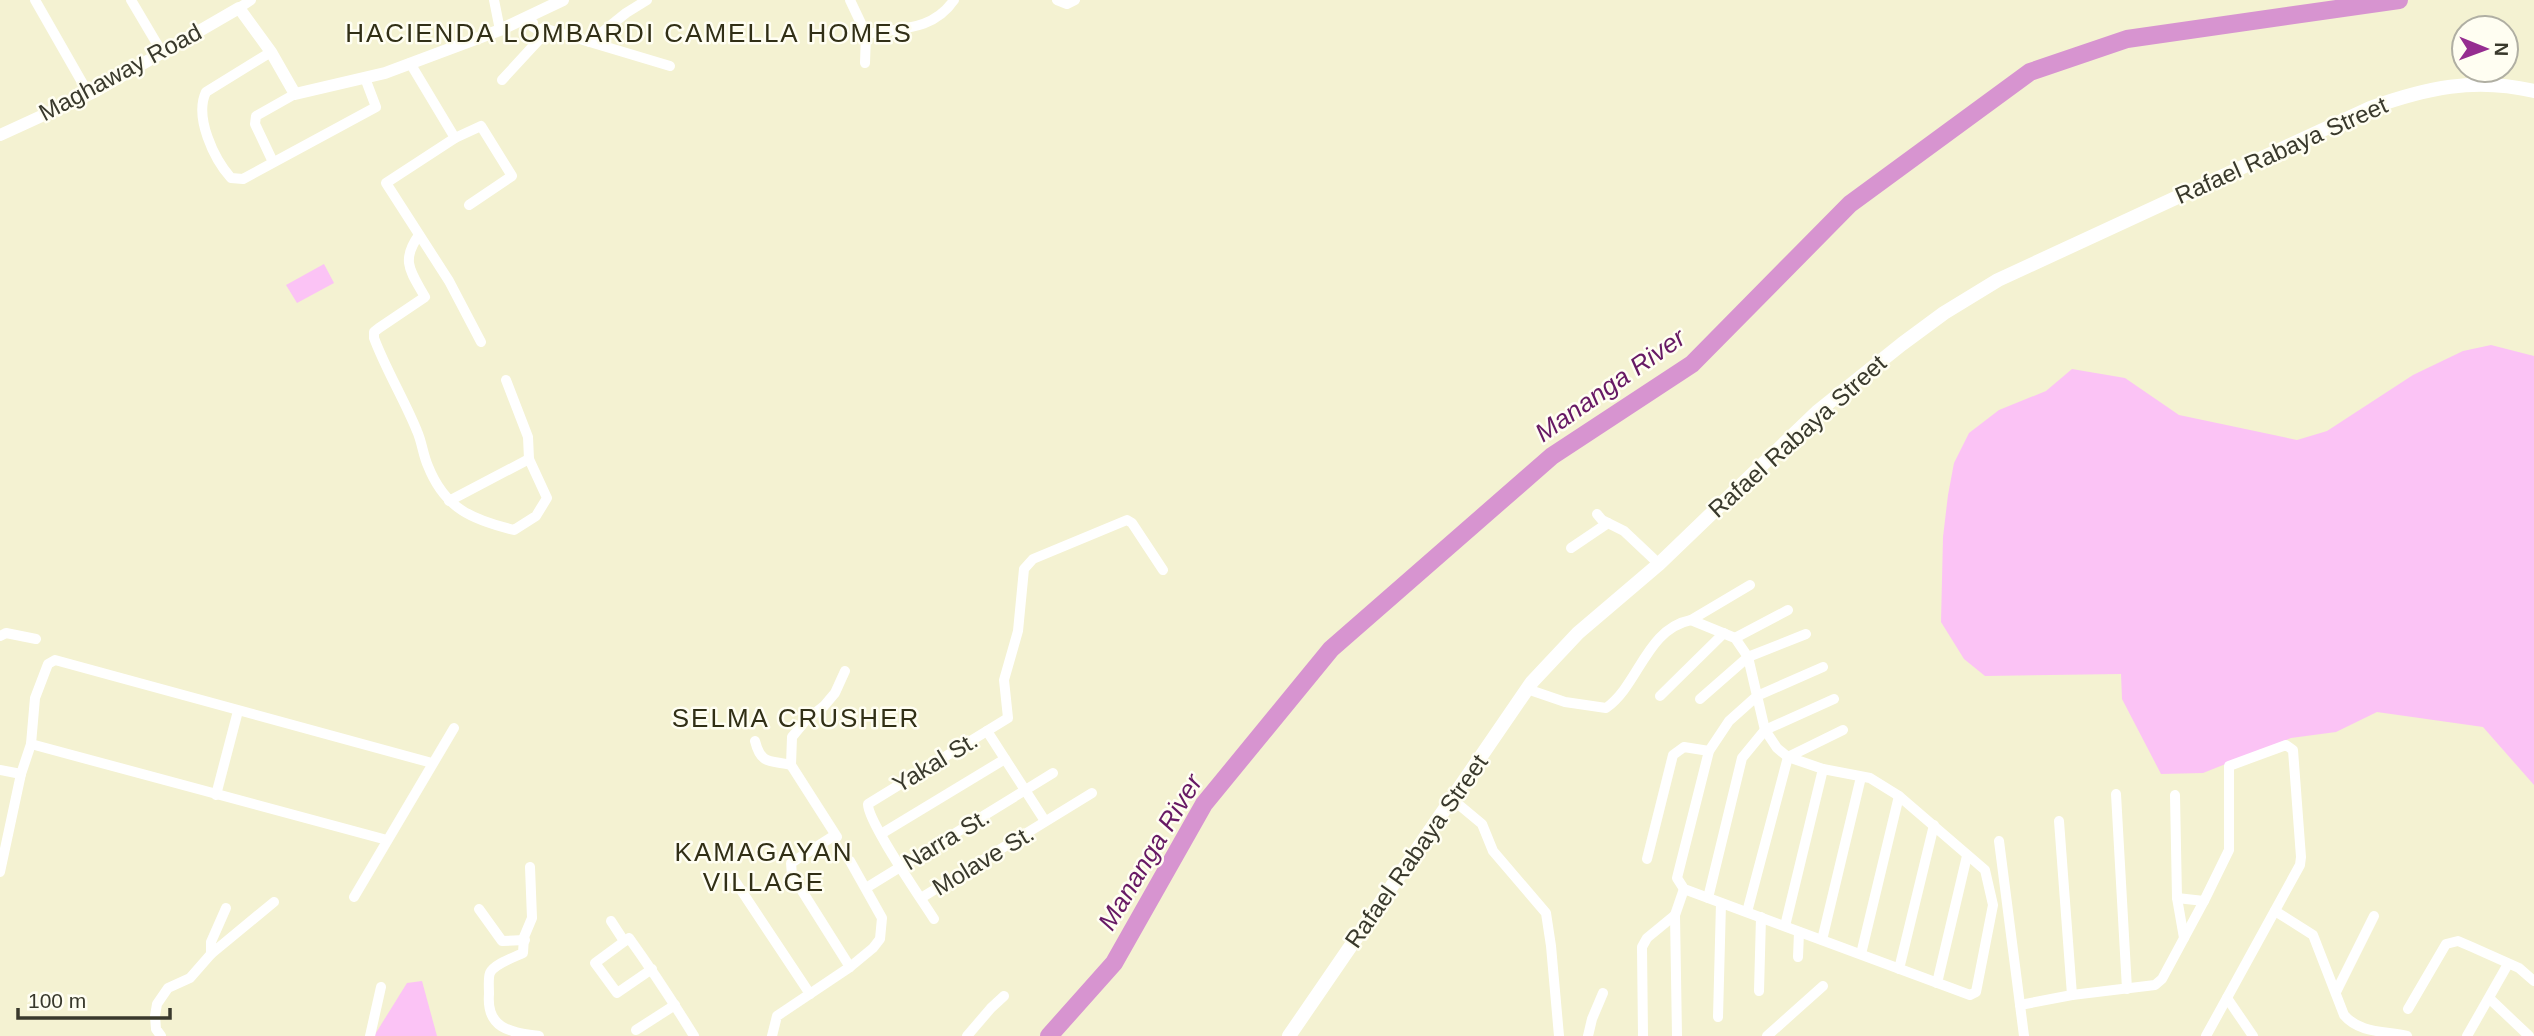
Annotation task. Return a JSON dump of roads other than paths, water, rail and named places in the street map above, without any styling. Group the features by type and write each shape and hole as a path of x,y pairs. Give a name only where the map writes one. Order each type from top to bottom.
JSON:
{"main road":[{"name":"Rafael Rabaya Street","path":"1289,1036 1527,689 1578,633 1659,564 1817,412 1856,379 1944,313 1998,280 2370,108 2416,92 2462,84 2519,87 2534,91"}],"street":[{"path":"35,0 83,84"},
{"path":"131,0 163,54"},
{"name":"Maghaway Road","path":"0,135 94,92 251,0"},
{"path":"494,0 500,30"},
{"path":"272,162 255,124 256,116 295,94 385,73 528,21 563,0"},
{"path":"590,42 647,0"},
{"path":"850,0 866,34 865,63"},
{"path":"866,34 930,23 946,12 954,0"},
{"path":"1057,0 1067,4 1075,0"},
{"path":"239,8 271,52 295,94"},
{"path":"528,21 543,23 546,29 670,66"},
{"path":"502,80 546,29"},
{"path":"271,52 205,92 201,102 201,116 220,166 230,178 243,179 376,107 365,78"},
{"path":"411,63 455,138"},
{"path":"469,205 512,176 481,126 455,138 386,183 449,281 481,342"},
{"path":"419,235 410,248 410,269 425,297 374,332 374,338 417,432 431,474 449,500 482,523 514,530 536,516 547,498 529,459 528,437 506,380"},
{"path":"449,500 529,459"},
{"path":"1597,514 1624,531 1659,564"},
{"name":"Yakal St.","path":"881,834 868,810 868,804 1008,718 1004,680 1018,631 1024,569 1033,559 1128,520 1163,570"},
{"path":"1571,548 1608,523"},
{"path":"1527,689 1565,702 1606,708 1615,702 1650,650 1669,629 1680,622 1691,620 1750,585"},
{"path":"1735,639 1788,610"},
{"path":"1691,620 1735,639 1748,657 1757,696 1765,730 1777,748 1788,757 1823,769 1870,778 1899,796 1985,870 1993,905 1976,992 1970,995 1684,889 1677,878 1709,751 1729,720 1757,696 1823,667"},
{"path":"1660,696 1724,632"},
{"path":"0,636 6,633 36,639"},
{"path":"1700,699 1748,657 1806,634"},
{"path":"0,872 21,774 31,744 35,698 48,664 55,660 432,764"},
{"path":"845,671 835,693 792,737 790,765 836,836 791,863 792,875 850,967"},
{"path":"1708,898 1742,758 1765,730 1834,699"},
{"path":"216,795 238,711"},
{"path":"354,897 454,728"},
{"path":"1747,912 1788,757 1843,730"},
{"path":"986,731 1045,821"},
{"path":"755,741 758,754 765,761 790,765"},
{"path":"31,744 387,840"},
{"path":"2020,1005 2072,995 2155,985 2162,979 2229,850 2228,766 2286,745 2293,750 2300,865 2206,1036"},
{"path":"1647,859 1673,755 1684,747 1709,751"},
{"path":"934,919 881,834 1006,759"},
{"path":"0,769 21,774"},
{"path":"1785,926 1823,769"},
{"name":"Narra St.","path":"866,888 1053,773"},
{"path":"1822,940 1861,777"},
{"name":"Molave St.","path":"921,898 1092,793"},
{"path":"2116,794 2127,989"},
{"path":"2175,795 2177,898 2184,938"},
{"path":"1861,954 1899,796"},
{"path":"1452,799 1482,824 1493,851 1546,913 1559,1036"},
{"path":"2059,821 2072,995"},
{"path":"1899,969 1934,825"},
{"path":"1999,841 2024,1036"},
{"path":"1937,983 1967,856"},
{"path":"772,1036 777,1016 850,967 873,948 882,932 882,918 850,861"},
{"path":"530,867 532,918 523,953 490,973 488,1006 495,1020 506,1030 539,1036"},
{"path":"733,878 810,994"},
{"path":"1677,1036 1675,915 1684,889"},
{"path":"2177,898 2204,901"},
{"path":"161,1036 155,1020 162,995 168,988 190,978 211,954 274,902"},
{"path":"1718,1017 1721,903"},
{"path":"211,954 211,942 226,908"},
{"path":"479,909 502,941 525,940"},
{"path":"2275,911 2313,934 2344,1015 2357,1026 2407,1036"},
{"path":"1643,1036 1642,947 1647,938 1675,915"},
{"path":"2336,992 2374,916"},
{"path":"1759,991 1761,918"},
{"path":"611,921 624,941"},
{"path":"1798,957 1799,932"},
{"path":"652,970 617,993 595,963 629,937 652,970 675,1005 694,1036"},
{"path":"2408,1009 2446,944 2458,941 2519,968 2534,981"},
{"path":"2468,1036 2508,964"},
{"path":"1770,1035 1823,986"},
{"path":"370,1036 381,987"},
{"path":"1588,1036 1592,1018 1603,993"},
{"path":"967,1036 1004,996"},
{"path":"2227,998 2253,1036"},
{"path":"2490,999 2529,1036"},
{"path":"636,1030 675,1005"}],"waterway":[{"name":"Mananga River","path":"1049,1036 1114,963 1204,804 1331,649 1552,456 1692,364 1850,204 2030,72 2127,39 2399,0"}],"district":[{"name":"HACIENDA LOMBARDI CAMELLA HOMES","path":"629,33"},
{"name":"SELMA CRUSHER","path":"796,718"},
{"name":"KAMAGAYAN VILLAGE","path":"764,867"}]}
